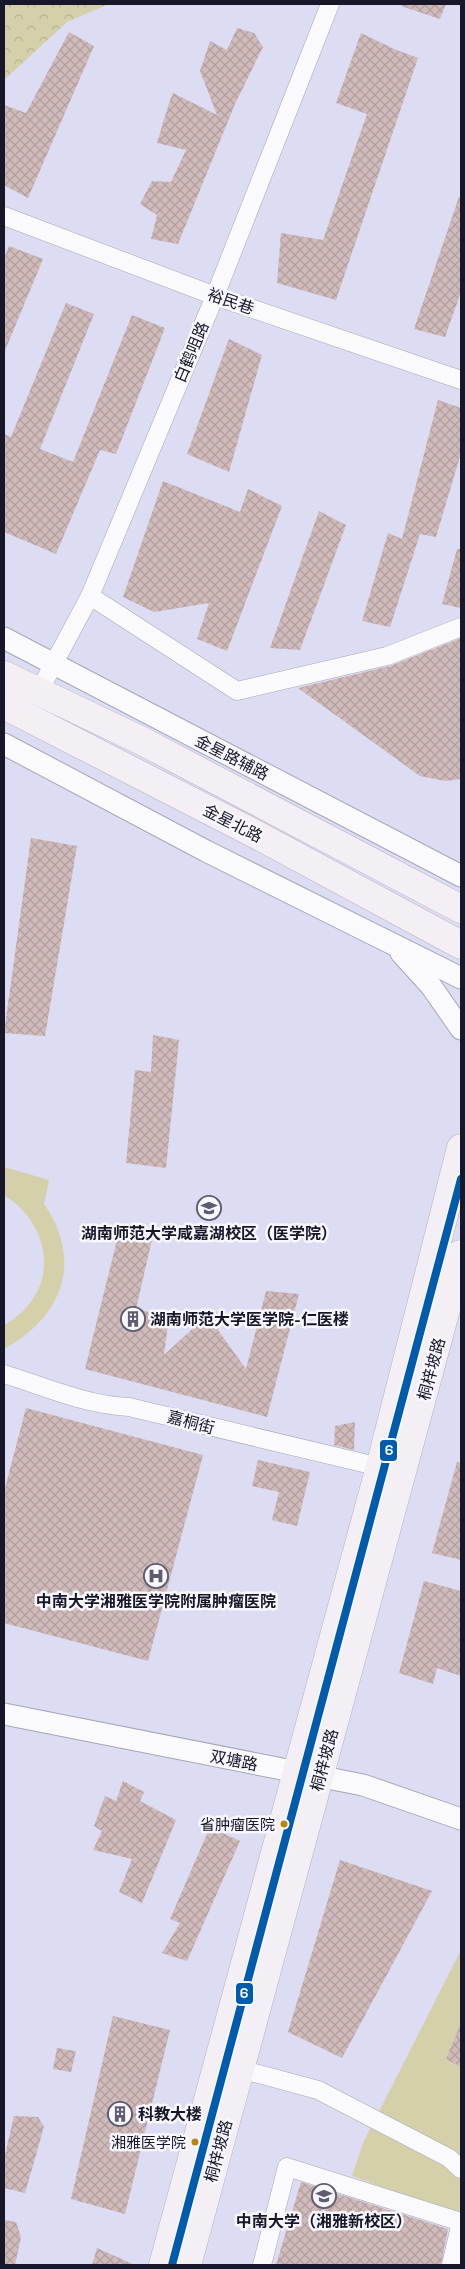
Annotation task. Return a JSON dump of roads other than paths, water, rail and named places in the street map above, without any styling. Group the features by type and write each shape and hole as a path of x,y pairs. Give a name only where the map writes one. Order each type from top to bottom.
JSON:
{"main road":[{"name":"金星北路","path":"4,675 151,746 461,909"},
{"name":"金星北路","path":"4,704 256,835 461,945"},
{"name":"桐梓坡路","path":"184,2265 240,2069 380,1467 461,1148"},
{"name":"桐梓坡路","path":"184,2265 308,1775 461,1254"}],"street":[{"name":"白鹤咀路","path":"38,693 90,596 215,296 330,4"},
{"name":"裕民巷","path":"4,216 215,296 461,380"},
{"path":"90,596 237,691 387,656 461,627"},
{"name":"金星路辅路","path":"4,638 457,873"},
{"path":"4,744 206,852 461,978"},
{"path":"392,944 432,986 461,1029"},
{"name":"嘉桐街","path":"4,1374 50,1391 104,1406 130,1407 380,1467"},
{"name":"双塘路","path":"4,1714 364,1785 461,1819"},
{"path":"240,2069 318,2090 450,2158 461,2169"},
{"path":"262,2265 288,2167 461,2222 451,2265"}],"place":[{"name":"湖南师范大学咸嘉湖校区（医学院）","path":"209,1208"},
{"name":"湖南师范大学医学院-仁医楼","path":"133,1319"},
{"name":"中南大学湘雅医学院附属肿瘤医院","path":"156,1576"},
{"name":"省肿瘤医院","path":"284,1824"},
{"name":"科教大楼","path":"120,2114"},
{"name":"湘雅医学院","path":"195,2142"},
{"name":"中南大学（湘雅新校区）","path":"324,2196"}]}
